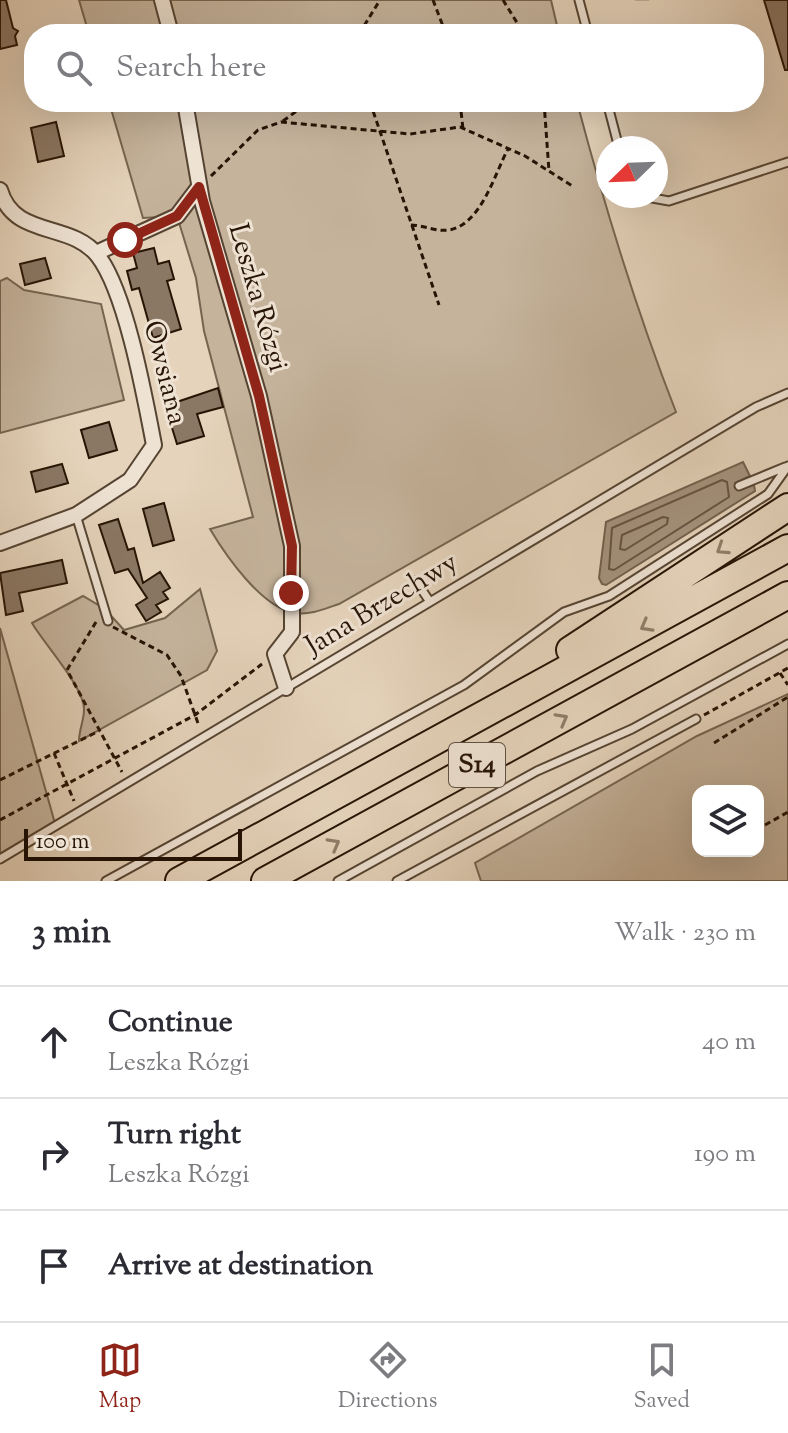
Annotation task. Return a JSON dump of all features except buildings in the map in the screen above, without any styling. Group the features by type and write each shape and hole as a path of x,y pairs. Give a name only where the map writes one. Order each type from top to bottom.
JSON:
{"highway":[{"path":"452,732 788,507"},
{"name":"S14","path":"179,881 788,548"},
{"name":"S14","path":"267,879 788,595"}],"street":[{"path":"162,0 168,24"},
{"name":"Leszka Rózgi","path":"187,112 199,187 259,396 292,546 292,632 275,654"},
{"name":"Leszka Rózgi","path":"96,253 177,216 199,187"},
{"path":"0,190 22,222 82,242 96,253"},
{"name":"Owsiana","path":"0,543 76,515 130,480 154,445 129,333 107,269 96,253"},
{"path":"275,654 286,688"}],"lane":[{"path":"579,0 585,24"},
{"path":"610,112 616,136"},
{"path":"668,201 788,162"},
{"name":"Jana Brzechwy","path":"0,859 756,407 788,393"},
{"path":"739,486 788,466"},
{"path":"106,881 464,685 564,612 609,596 768,494 788,466"},
{"path":"76,515 108,621"},
{"path":"416,581 430,602"},
{"path":"338,881 537,771 632,729 788,644"},
{"path":"397,881 696,719"},
{"path":"214,873 257,839"}],"path":[{"path":"365,24 382,0"},
{"path":"433,0 442,24"},
{"path":"503,0 518,24"},
{"path":"199,187 258,130 281,122 295,112"},
{"path":"373,112 439,305"},
{"path":"461,112 463,129"},
{"path":"545,112 549,171"},
{"path":"281,122 410,134 463,129 508,149 574,187"},
{"path":"411,225 450,230 463,223 483,200 508,149"},
{"path":"105,609 67,670 128,783"},
{"path":"108,621 118,632 167,655 181,676 203,737"},
{"path":"0,820 195,715 275,654"},
{"path":"696,719 788,668"},
{"path":"780,673 788,685"},
{"path":"714,743 788,697"},
{"path":"0,780 99,731"},
{"path":"54,753 79,811"},
{"path":"765,825 788,812"}],"shaded area":[{"path":"79,0 551,0 557,24 86,24"},
{"path":"112,112 580,112 596,170 596,208 607,208 676,412 339,604 307,613 283,609 270,602 246,579 210,529 253,517 204,331 196,278 177,216 143,218"},
{"path":"7,278 24,290 101,304 124,400 0,433 0,281"},
{"path":"200,589 217,651 207,670 79,741 83,701 71,678 32,623 83,596 105,609 124,630 165,618"},
{"path":"0,628 56,827 0,856"},
{"path":"788,694 788,881 481,881 475,863 697,736"}],"water":[{"path":"743,462 750,476 735,483 738,490 754,485 755,491 606,585 602,584 599,578 606,522"}],"route":[{"path":"125,240 177,216 199,187 259,396 292,546 291,593"}]}
